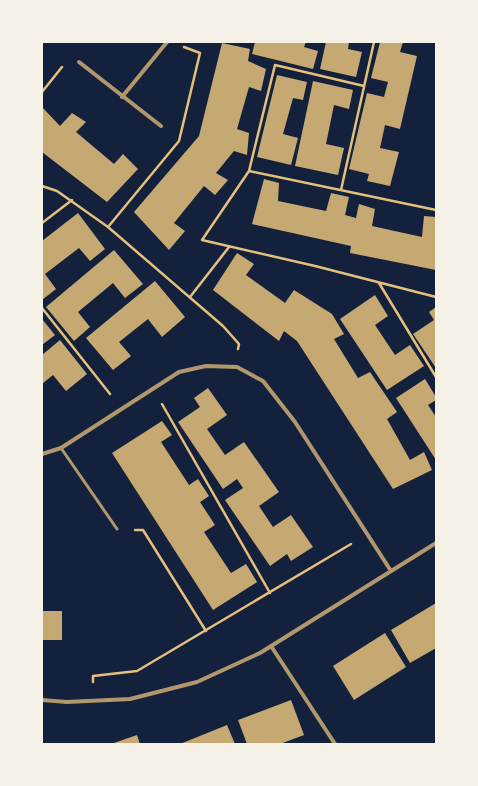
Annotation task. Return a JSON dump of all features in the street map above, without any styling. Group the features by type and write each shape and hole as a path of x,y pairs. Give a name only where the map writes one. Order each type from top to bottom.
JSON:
{"street":[{"path":"122,97 167,42"},
{"path":"79,62 161,126"},
{"path":"42,454 61,448 179,372 206,366 237,367 263,381 295,422 391,571"},
{"path":"42,700 68,702 130,699 197,682 271,646 436,543"},
{"path":"271,646 335,744"}],"lane":[{"path":"61,448 117,529"}],"path":[{"path":"341,190 374,42"},
{"path":"364,86 275,65 249,171 202,240 436,297"},
{"path":"249,171 436,210"},
{"path":"42,186 57,190 108,227 223,326 239,344 237,367"},
{"path":"42,223 72,200"},
{"path":"190,297 229,247"},
{"path":"379,283 436,377"},
{"path":"42,308 122,409"},
{"path":"153,389 270,593"},
{"path":"117,529 143,530 206,631"},
{"path":"94,701 93,676 137,671 367,534"}],"building":[{"path":"255,42 306,42 304,47 318,51 313,69 252,54"},
{"path":"326,42 349,42 348,49 362,52 356,77 320,69"},
{"path":"380,42 403,42 400,52 417,56 400,129 385,125 380,148 399,152 390,186 367,181 369,174 349,169 367,93 384,97 388,82 371,78"},
{"path":"222,43 250,49 248,61 266,69 261,91 249,87 237,129 249,133 247,155 234,151 216,173 228,180 215,195 204,186 174,223 185,231 169,250 134,212 199,136"},
{"path":"277,75 307,82 303,100 293,98 283,134 298,138 291,165 257,157"},
{"path":"313,81 353,90 349,109 334,105 326,144 344,148 338,175 295,166"},
{"path":"42,107 60,126 72,113 86,122 76,132 114,164 123,154 138,169 107,202 42,152"},
{"path":"264,179 279,183 278,201 326,211 331,193 349,197 345,215 356,218 359,204 375,209 372,226 422,237 424,216 436,217 436,270 350,253 351,246 252,224"},
{"path":"78,213 105,249 90,261 79,248 45,274 56,289 42,300 42,241"},
{"path":"114,250 143,284 125,298 113,283 78,312 90,327 74,341 46,307"},
{"path":"237,253 254,264 246,275 285,303 294,290 332,314 344,334 334,339 358,378 370,372 397,412 387,419 410,460 424,452 432,470 393,489 297,341 284,331 279,341 213,290"},
{"path":"155,281 185,317 162,337 148,319 119,342 131,356 113,370 86,338"},
{"path":"375,295 388,316 375,325 395,355 410,345 424,366 387,390 340,319"},
{"path":"436,307 436,368 413,334 434,320 429,312"},
{"path":"42,319 55,335 42,345"},
{"path":"60,340 87,374 66,391 53,375 42,384 42,355"},
{"path":"425,379 436,397 436,400 428,405 436,417 436,460 396,398"},
{"path":"208,388 227,415 207,429 225,455 244,442 279,492 259,506 273,527 291,515 313,547 291,561 287,554 270,566 225,500 243,488 237,479 223,489 178,422 200,407 194,398"},
{"path":"162,421 172,435 161,442 189,485 198,479 209,496 200,502 215,525 204,532 231,573 246,564 257,582 213,610 112,453"},
{"path":"436,603 436,648 410,663 391,630"},
{"path":"42,611 62,611 62,640 42,640"},
{"path":"385,633 406,667 354,700 333,666"},
{"path":"291,700 304,735 280,744 247,744 238,720"},
{"path":"227,725 235,744 180,744"},
{"path":"137,735 140,744 111,744"}]}
